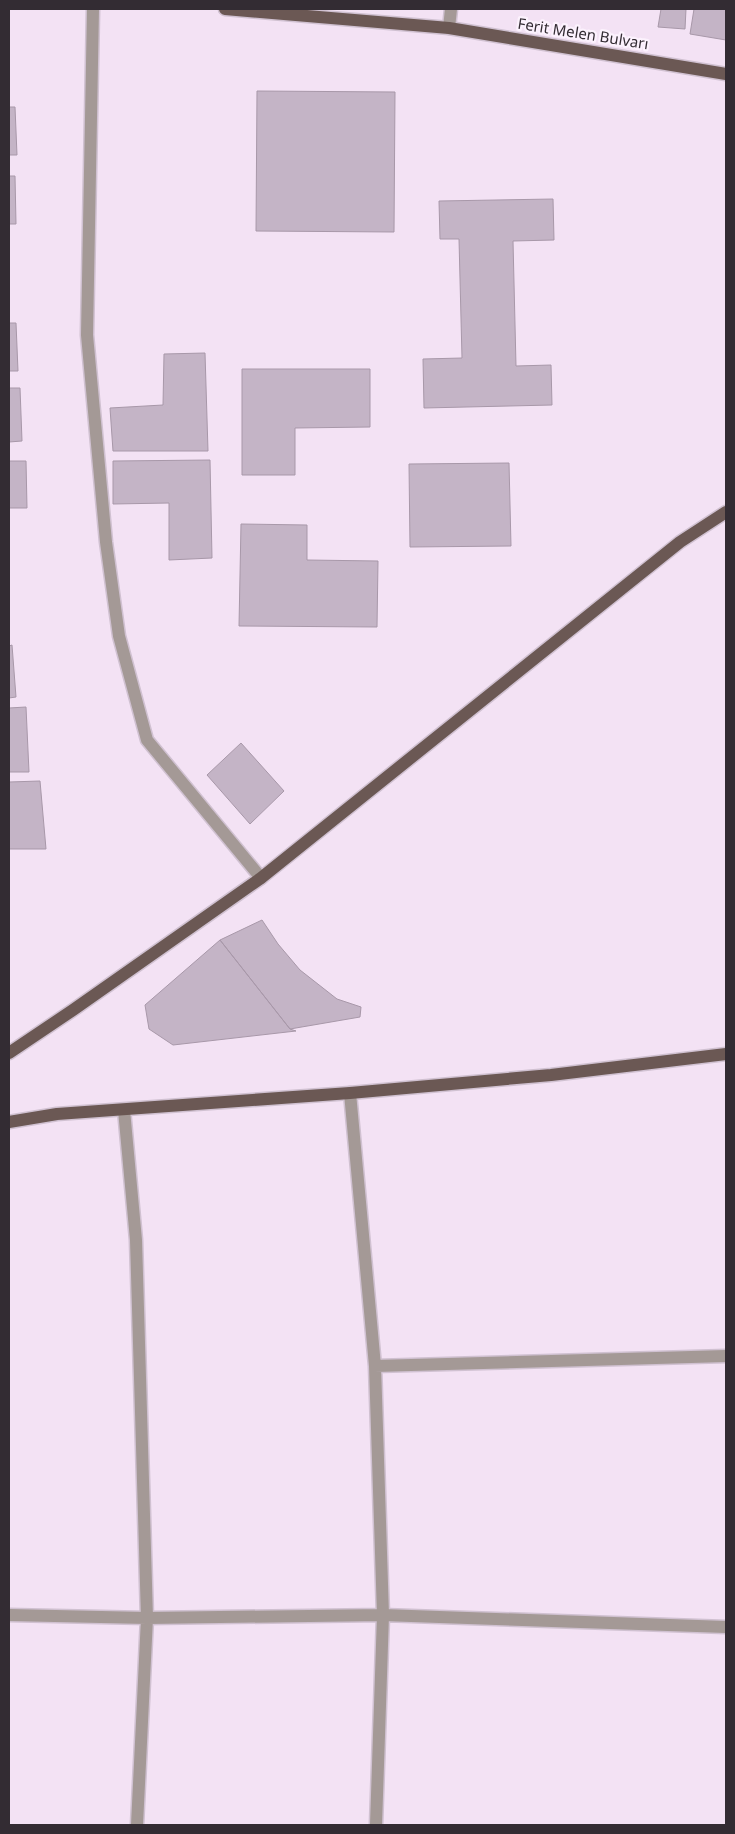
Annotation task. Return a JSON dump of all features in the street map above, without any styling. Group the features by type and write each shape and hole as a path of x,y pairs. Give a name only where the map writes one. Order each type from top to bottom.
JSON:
{"main road":[{"name":"Ferit Melen Bulvarı","path":"225,9 449,28 726,74"},
{"path":"9,1052 74,1010 261,878 680,542 726,512"},
{"path":"9,1122 57,1114 350,1093 551,1075 726,1054"}],"street":[{"path":"93,9 87,335 106,542 119,636 147,740 261,878"},
{"path":"449,28 451,9"},
{"path":"350,1093 374,1366 383,1615 376,1825"},
{"path":"124,1110 136,1240 147,1618 137,1825"},
{"path":"374,1366 726,1356"},
{"path":"9,1614 147,1618 383,1615 726,1627"}],"building":[{"path":"661,9 686,9 685,29 658,27"},
{"path":"694,9 726,9 726,40 690,34"},
{"path":"257,91 395,92 394,232 256,231"},
{"path":"9,107 15,107 17,155 9,155"},
{"path":"9,176 15,176 16,224 9,224"},
{"path":"553,199 554,240 513,241 516,366 551,365 552,405 424,408 423,359 462,358 459,239 440,239 439,201"},
{"path":"9,323 16,323 18,371 9,371"},
{"path":"205,353 208,451 113,451 110,408 163,405 164,354"},
{"path":"242,369 370,369 370,427 295,428 295,475 242,475"},
{"path":"9,388 20,388 22,441 9,442"},
{"path":"210,460 212,558 169,560 169,503 113,504 113,461"},
{"path":"9,461 26,461 27,508 9,508"},
{"path":"509,463 511,546 410,547 409,464"},
{"path":"241,524 307,525 307,560 378,561 377,627 239,626"},
{"path":"12,645 16,697 9,698 9,646"},
{"path":"26,707 29,772 9,772 9,708"},
{"path":"241,743 284,791 250,824 207,775"},
{"path":"40,781 46,849 9,849 9,782"},
{"path":"262,920 278,944 300,970 337,999 361,1007 360,1017 290,1029 220,940"},
{"path":"220,940 290,1029 296,1031 173,1045 149,1029 145,1005"}]}
